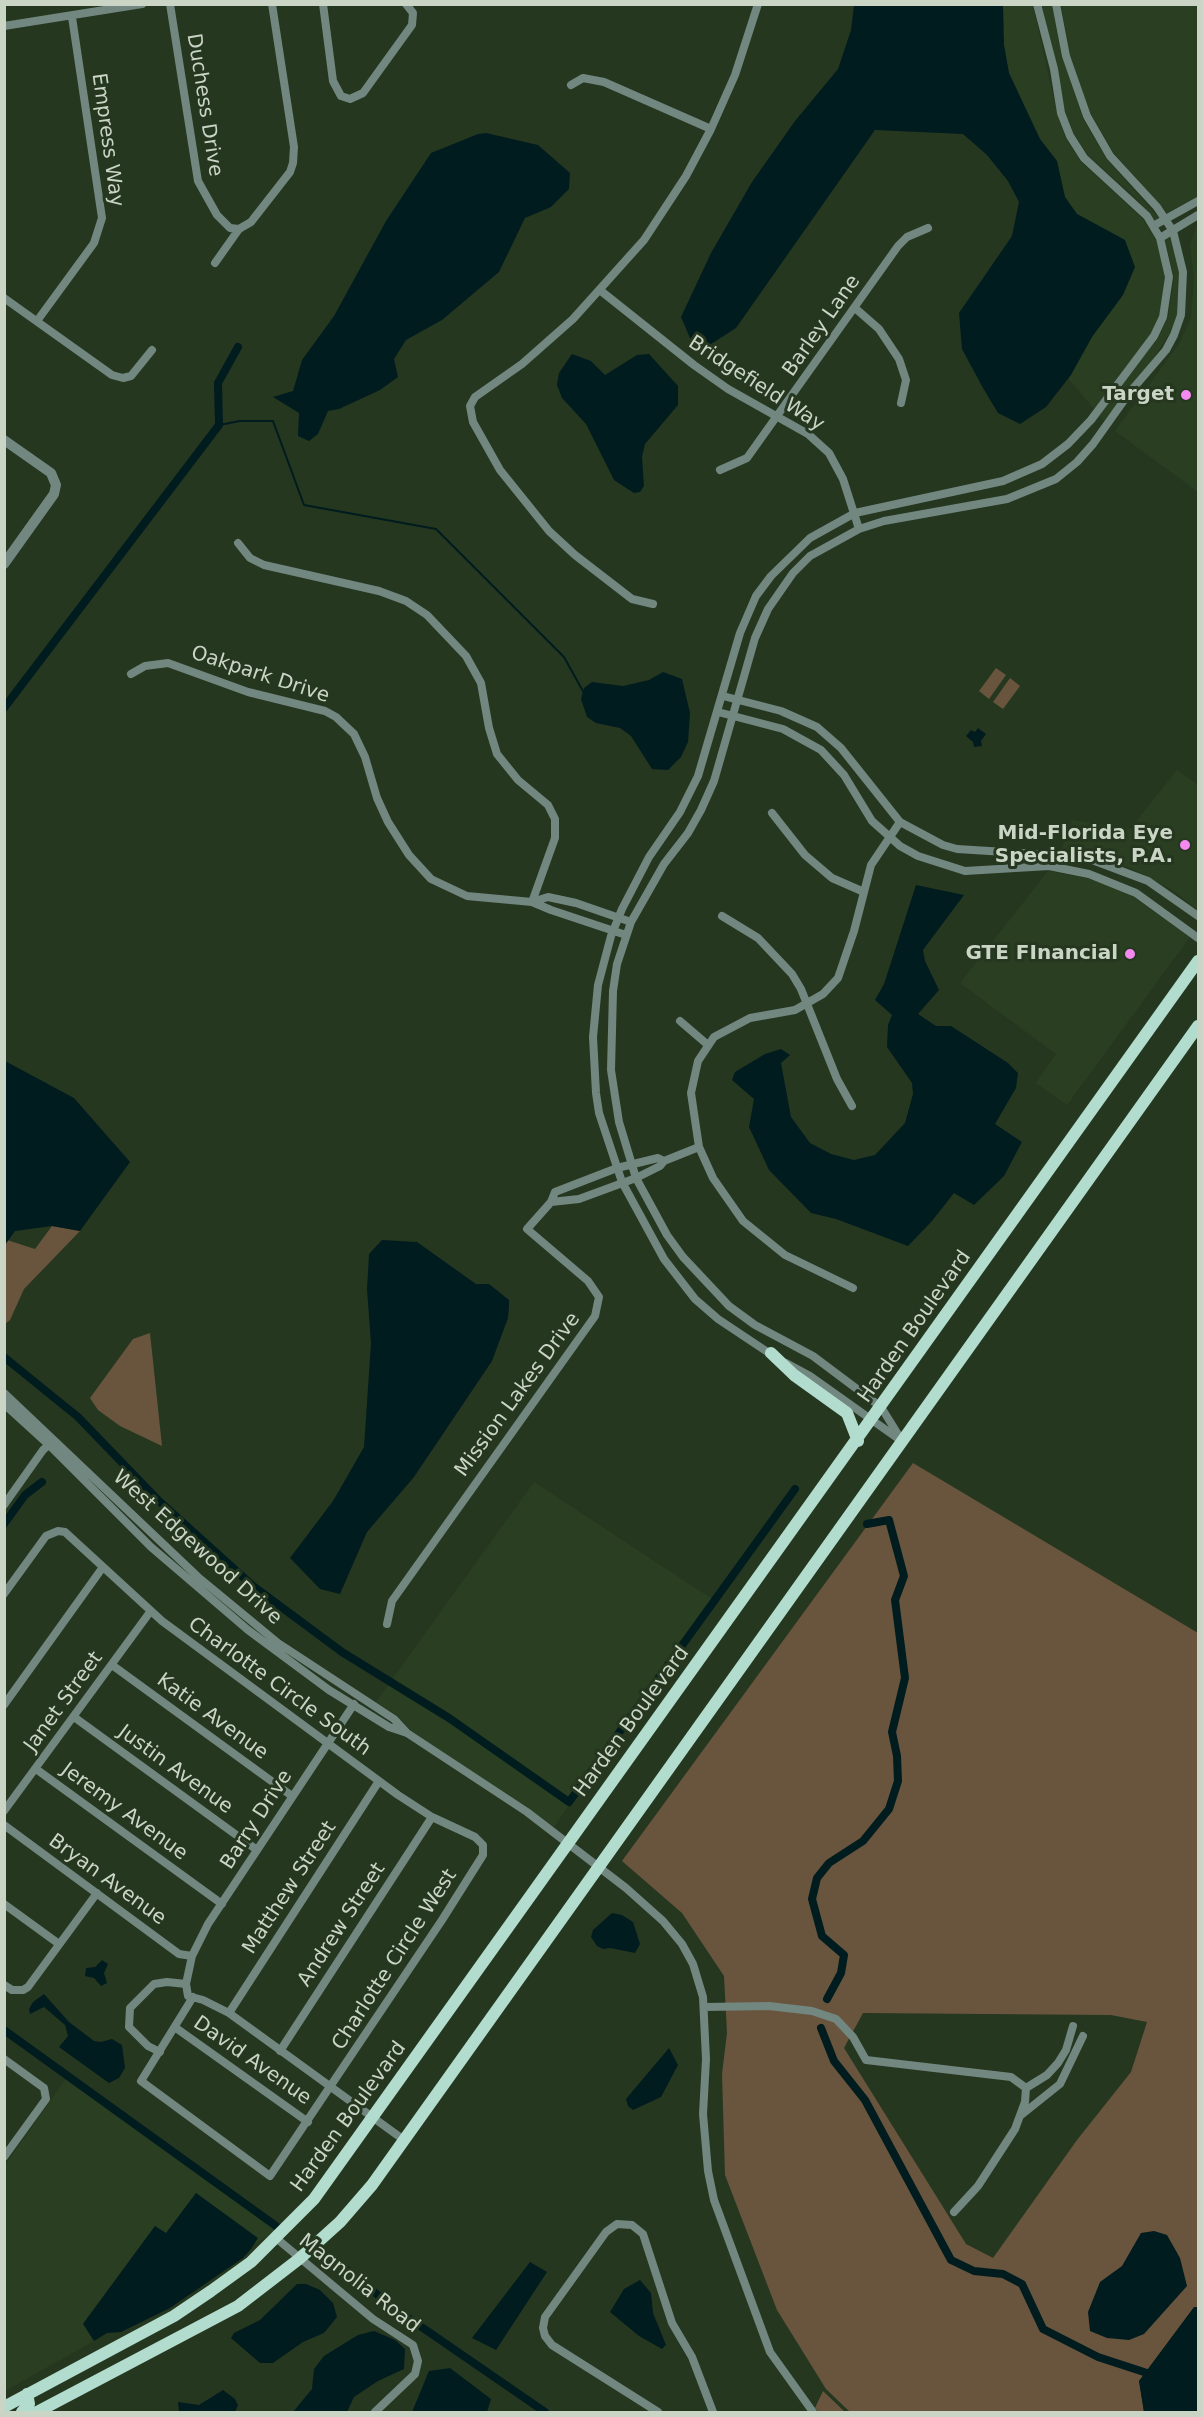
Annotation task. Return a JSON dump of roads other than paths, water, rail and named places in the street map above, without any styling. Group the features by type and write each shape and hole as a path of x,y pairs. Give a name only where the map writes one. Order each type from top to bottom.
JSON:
{"main road":[{"name":"Harden Boulevard","path":"4,2407 174,2316 251,2262 314,2199 873,1420 1198,961"},
{"path":"37,2412 238,2306 298,2259 346,2214 372,2185 1198,1026"},
{"path":"771,1353 794,1376 847,1413 858,1441"},
{"path":"22,2412 29,2404 27,2394"}],"street":[{"path":"4,26 72,17 142,4"},
{"name":"Duchess Drive","path":"171,4 198,182 217,215 230,228 239,229"},
{"path":"215,263 239,229 251,222 290,172 293,163 294,147 272,4"},
{"path":"323,4 333,81 341,96 350,99 363,93 412,25 413,13 406,4"},
{"path":"653,604 632,599 575,555 549,531 500,470 470,414 475,397 540,349 601,291 644,240 711,129 735,75 758,4"},
{"path":"903,1442 810,1376 718,1319 695,1299 664,1258 622,1182 599,1113 593,1062 598,985 618,917 649,857 690,793 723,696 740,633 756,596 794,551 810,538 855,513 1003,481 1042,464 1068,444 1091,420 1154,336 1163,317 1169,277 1160,238 1135,204 1084,158 1070,136 1061,113 1054,69 1037,4"},
{"path":"903,1442 881,1407 813,1356 755,1325 723,1300 683,1257 667,1235 636,1178 619,1122 611,1070 613,991 617,964 630,922 664,864 688,834 714,781 755,638 781,588 810,556 859,529 884,521 1007,499 1056,479 1077,462 1130,393 1155,365 1174,335 1181,315 1183,272 1173,231 1110,156 1087,116 1066,56 1056,4"},
{"name":"Empress Way","path":"37,321 94,243 102,218 72,17"},
{"path":"571,85 583,78 604,82 711,129"},
{"path":"1153,226 1198,201"},
{"path":"1160,238 1198,215"},
{"name":"Barley Lane","path":"720,470 747,458 898,246 907,237 928,228"},
{"name":"Bridgefield Way","path":"601,291 694,365 728,389 807,434 829,453 843,479 859,529"},
{"path":"4,297 100,367 123,378 130,376 152,350"},
{"path":"855,308 879,329 899,359 906,380 901,404"},
{"path":"4,440 51,473 56,483 54,494 4,564"},
{"path":"238,543 250,558 264,565 379,591 406,601 427,615 466,656 481,683 491,736 497,754 518,780 548,805 555,819 555,838 532,902"},
{"name":"Oakpark Drive","path":"131,674 145,666 168,663 248,692 316,707 336,717 354,734 360,744 377,798 391,829 409,855 431,879 467,896 532,902 626,935"},
{"path":"723,696 802,718 817,727 841,748 900,822 943,844 957,849 1070,856 1092,860 1148,881 1198,916"},
{"path":"718,712 783,729 821,750 844,775 872,821 889,837 918,856 964,871 983,872 1049,866 1089,874 1136,893 1198,938"},
{"path":"772,813 795,846 814,863 840,884 864,892"},
{"path":"853,1288 800,1264 757,1234 730,1204 713,1178 699,1147 691,1093 698,1061 714,1037 737,1023 765,1014 795,1010 832,986 843,968 871,865 900,822"},
{"name":"Oakpark Drive","path":"532,902 548,897 630,922"},
{"path":"571,917 573,903"},
{"path":"722,916 758,938 782,961 801,989 837,1079 852,1106"},
{"path":"680,1021 708,1045"},
{"name":"Mission Lakes Drive","path":"551,1202 579,1199 636,1178 664,1161 699,1147"},
{"name":"Mission Lakes Drive","path":"387,1624 392,1601 595,1316 599,1297 588,1281 527,1229 551,1202 555,1192 617,1168 658,1158 664,1161"},
{"path":"585,1181 590,1194"},
{"name":"West Edgewood Drive","path":"4,1393 151,1547 200,1590 295,1666 389,1728 407,1733"},
{"name":"West Edgewood Drive","path":"4,1404 52,1442 237,1610 316,1670 394,1719 407,1733 527,1812 600,1867 663,1921 693,1964 704,2007 706,2059 703,2114 708,2171 714,2200 770,2352 813,2412"},
{"path":"5,1502 52,1442"},
{"name":"Charlotte Circle South","path":"4,1594 46,1536 58,1531 67,1533 150,1612 379,1781 432,1817 475,1837 484,1850"},
{"path":"4,1705 103,1567"},
{"name":"Janet Street","path":"4,1811 150,1612"},
{"name":"Katie Avenue","path":"112,1665 292,1796"},
{"name":"Barry Drive","path":"186,1984 192,1956 222,1904 354,1704"},
{"name":"Justin Avenue","path":"74,1717 257,1850"},
{"name":"Jeremy Avenue","path":"36,1769 222,1904"},
{"name":"Matthew Street","path":"229,2013 379,1781"},
{"name":"Andrew Street","path":"280,2051 432,1817"},
{"name":"Bryan Avenue","path":"4,1825 180,1954 192,1956"},
{"name":"Charlotte Circle West","path":"160,2052 141,2081 270,2176 332,2088 448,1911 484,1850"},
{"path":"4,1985 12,1990 23,1990 97,1893"},
{"path":"4,1904 59,1944"},
{"path":"193,1997 160,2052 148,2046 129,2027 130,2008 154,1984 167,1982 186,1984 188,1996 193,1997 229,2013 404,2140"},
{"path":"704,2007 769,2006 812,2011 836,2019 853,2037 866,2060 1011,2077 1026,2088"},
{"path":"954,2212 978,2186 999,2157 1020,2116 1026,2088 1047,2075 1058,2064 1069,2042 1072,2026"},
{"name":"David Avenue","path":"176,2028 308,2122"},
{"path":"1020,2116 1060,2084 1083,2036"},
{"path":"4,2059 44,2088 46,2094 45,2102 8,2145 4,2157"},
{"path":"658,2412 552,2345 545,2336 543,2328 545,2317 599,2242 610,2228 618,2224 632,2225 643,2234 672,2324 692,2357 713,2412"},
{"name":"Magnolia Road","path":"276,2238 298,2259 374,2319 413,2345 418,2361 415,2374 375,2412"}],"water":[{"path":"854,5 1003,5 1004,45 1009,73 1040,139 1057,161 1065,197 1077,214 1125,240 1135,267 1123,295 1092,337 1071,375 1046,407 1020,424 998,413 962,349 959,313 1012,236 1019,202 1008,181 987,155 963,134 875,130 736,328 708,346 690,338 681,317 711,253 752,182 795,121 838,69 851,30"},
{"path":"486,133 538,145 570,173 569,189 551,207 525,218 499,272 442,320 406,340 394,359 398,377 380,390 339,409 328,411 318,434 309,441 298,436 299,413 273,397 293,391 302,360 334,316 386,221 431,153"},
{"path":"572,354 591,361 605,375 637,355 649,354 678,386 678,405 645,444 642,457 644,486 640,492 634,493 614,480 586,424 562,398 557,385 559,373"},
{"path":"663,672 682,679 690,713 688,742 681,757 668,770 652,769 631,736 620,728 596,723 587,717 581,699 584,688 592,682 623,686 649,680"},
{"path":"978,728 986,734 981,741 982,746 974,747 973,742 966,736 971,730 975,732"},
{"path":"916,885 964,895 923,950 925,961 939,990 918,1014 936,1026 951,1026 1008,1063 1018,1073 1016,1088 995,1124 1022,1142 1004,1176 974,1205 954,1193 908,1246 836,1219 811,1213 769,1170 749,1127 754,1099 732,1080 735,1072 765,1054 781,1049 790,1055 781,1063 791,1117 810,1143 831,1154 854,1160 875,1155 905,1123 913,1094 912,1083 887,1047 888,1025 892,1015 875,1000 884,984"},
{"path":"5,1061 74,1098 130,1162 80,1231 52,1226 15,1231 5,1245"},
{"path":"382,1240 417,1242 476,1284 489,1284 509,1300 508,1318 492,1361 414,1477 367,1532 340,1594 320,1589 290,1558 333,1501 364,1447 371,1343 367,1289 369,1254"},
{"path":"612,1913 622,1915 633,1922 640,1944 635,1953 610,1948 603,1949 597,1946 591,1937 593,1930"},
{"path":"102,1960 108,1964 104,1973 107,1983 101,1986 94,1978 85,1976 86,1968 95,1967"},
{"path":"44,1994 69,2022 94,2041 112,2039 122,2045 125,2068 119,2078 109,2083 59,2047 68,2036 65,2025 44,2007 30,2014 29,2009 33,2002"},
{"path":"669,2048 678,2065 661,2097 633,2110 628,2106 626,2099"},
{"path":"196,2193 258,2238 251,2249 243,2258 170,2308 121,2332 107,2333 94,2341 83,2324 155,2226 166,2233"},
{"path":"1154,2231 1167,2235 1180,2258 1187,2286 1144,2334 1129,2340 1107,2338 1090,2331 1088,2312 1100,2282 1122,2266 1141,2233"},
{"path":"530,2262 547,2272 496,2350 472,2338"},
{"path":"640,2280 651,2293 653,2313 666,2345 662,2349 639,2336 610,2312 624,2289"},
{"path":"297,2284 306,2284 320,2290 333,2303 337,2317 324,2333 303,2342 273,2363 260,2363 231,2338 234,2333 260,2320"},
{"path":"1194,2307 1198,2307 1198,2412 1144,2412 1139,2381"},
{"path":"374,2331 395,2340 405,2349 404,2369 378,2381 354,2397 347,2412 293,2412 312,2389 314,2369 324,2356 358,2335"},
{"path":"450,2368 491,2399 487,2412 412,2412 429,2371"},
{"path":"223,2390 235,2399 238,2405 235,2412 179,2412 178,2402 199,2405"}],"waterway":[{"path":"4,708 219,425 218,383 238,347"},
{"path":"219,425 240,421 273,421 304,505 436,529 564,657 584,693"},
{"path":"4,1357 78,1417 159,1501 253,1586 342,1652 449,1718 569,1802 795,1489"},
{"path":"4,1524 25,1495 42,1482"},
{"path":"827,1999 841,1973 844,1955 822,1936 812,1899 817,1878 829,1863 863,1841 889,1809 898,1781 897,1756 892,1732 905,1678 895,1600 904,1576 889,1520 867,1524"},
{"path":"821,2028 834,2061 865,2100 951,2260 974,2271 1003,2274 1022,2284 1043,2329 1098,2357 1147,2373"},
{"path":"4,2030 276,2226"},
{"path":"324,2257 348,2271 394,2308 545,2412"}],"place":[{"name":"Target","path":"1186,395"},
{"name":"Mid-Florida Eye Specialists, P.A.","path":"1185,845"},
{"name":"GTE FInancial","path":"1130,954"}]}
